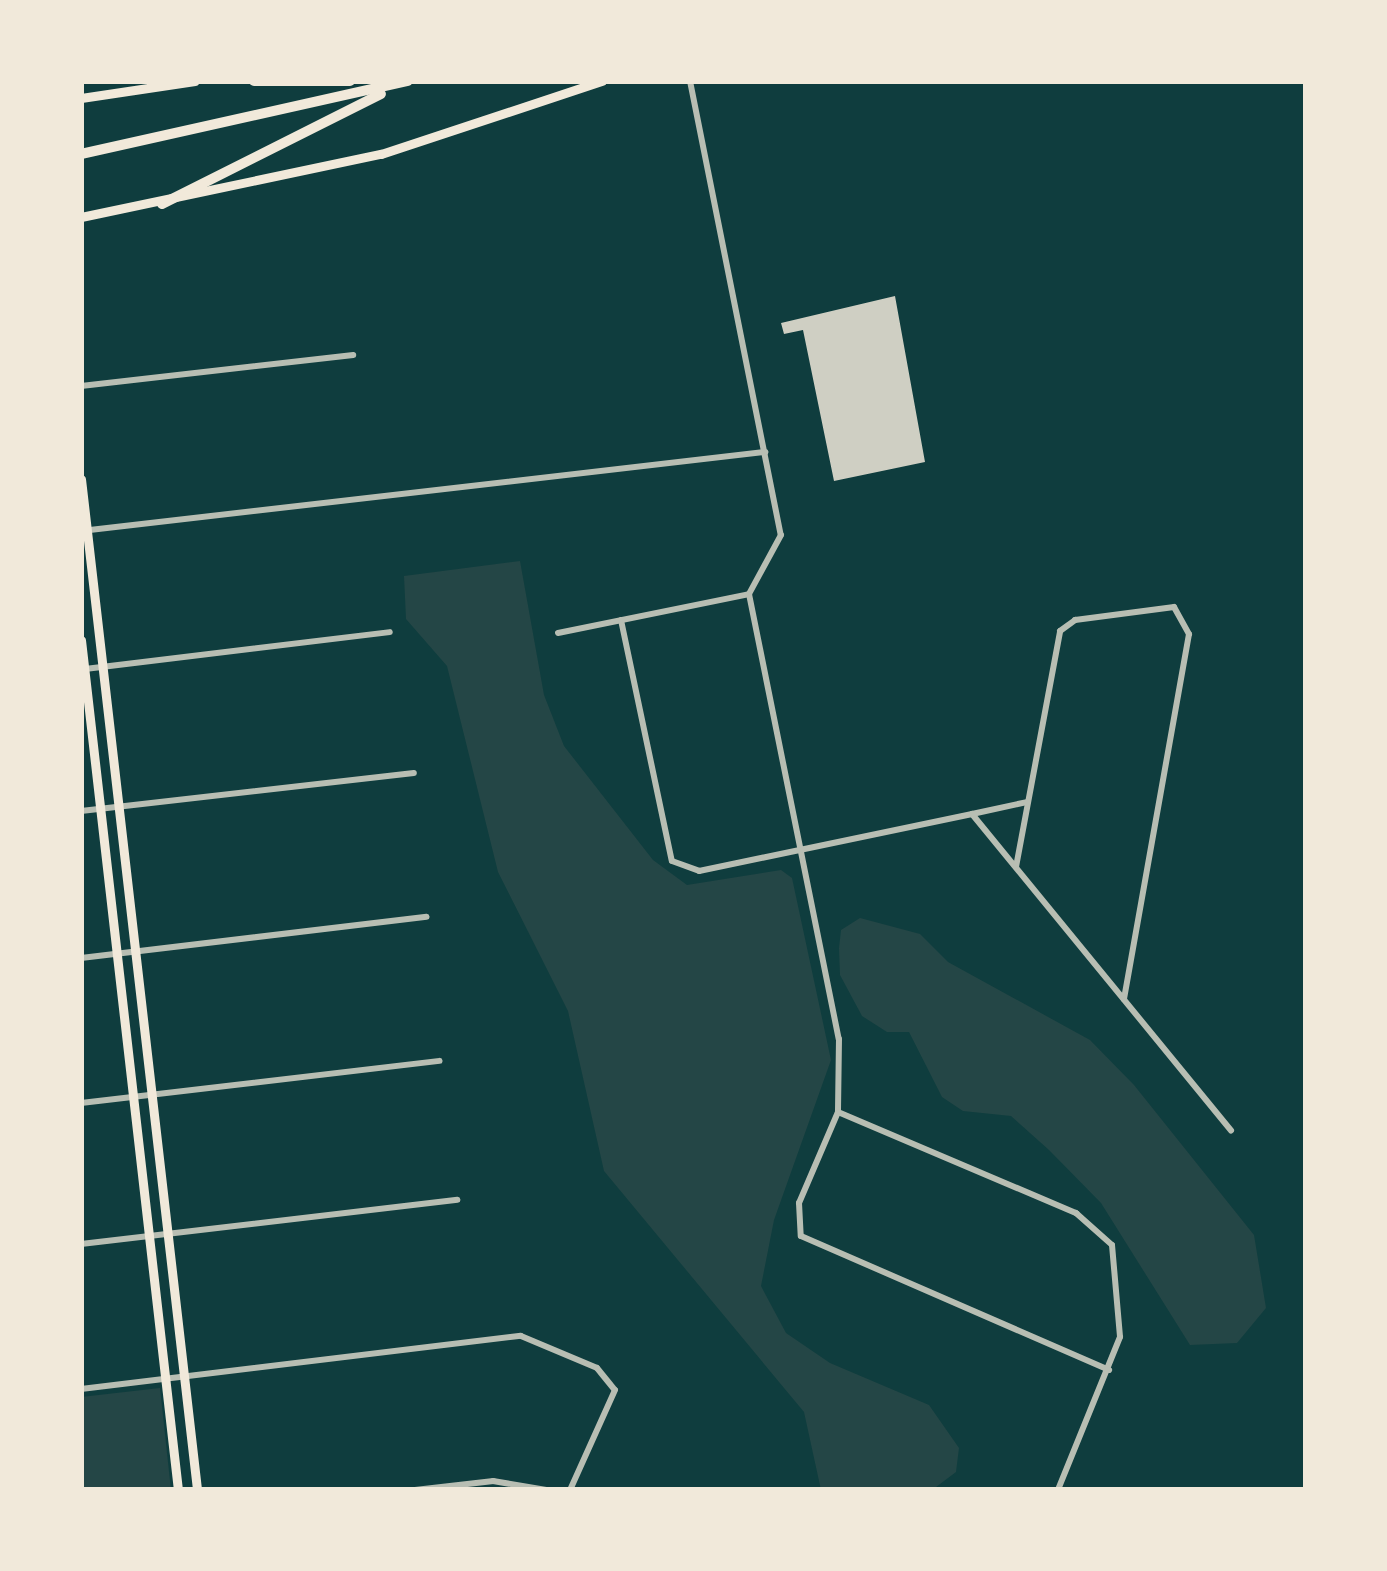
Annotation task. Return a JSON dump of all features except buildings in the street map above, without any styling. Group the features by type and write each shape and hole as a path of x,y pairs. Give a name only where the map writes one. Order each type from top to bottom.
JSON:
{"highway":[{"path":"254,81 350,81"},
{"path":"162,205 407,81"},
{"path":"81,154 407,81"}],"main road":[{"path":"81,98 195,81"},
{"path":"81,217 162,205 381,154 602,81"},
{"path":"81,479 197,1490"},
{"path":"81,640 178,1490"}],"street":[{"path":"690,81 782,535 749,594 839,1039 838,1112 799,1203 796,1227 809,1242 1109,1370"},
{"path":"81,386 353,355"},
{"path":"84,530 766,452"},
{"path":"558,633 749,594"},
{"path":"1016,867 1063,626 1162,605 1182,613 1189,634 1124,999"},
{"path":"621,620 673,862 699,871 1027,802"},
{"path":"83,669 390,632"},
{"path":"81,811 414,773"},
{"path":"972,814 1231,1130"},
{"path":"81,958 427,916"},
{"path":"81,1103 440,1061"},
{"path":"838,1112 1102,1231 1120,1278 1120,1336 1058,1490"},
{"path":"81,1244 458,1200"},
{"path":"81,1389 494,1337 535,1340 606,1373 615,1390 570,1490"},
{"path":"415,1490 508,1481 545,1490"}],"shaded area":[{"path":"520,561 544,695 564,746 653,860 687,885 781,870 792,878 831,1060 774,1220 761,1286 786,1333 830,1363 929,1405 959,1448 956,1472 932,1490 821,1490 804,1412 604,1171 568,1011 498,872 447,666 406,619 404,576"},
{"path":"860,918 920,934 948,962 1090,1040 1134,1085 1254,1235 1266,1308 1237,1343 1190,1345 1101,1203 1049,1150 1011,1116 963,1111 942,1097 909,1032 887,1032 862,1016 840,975 839,948 841,930"},
{"path":"160,1388 171,1490 81,1490 81,1397"}]}
